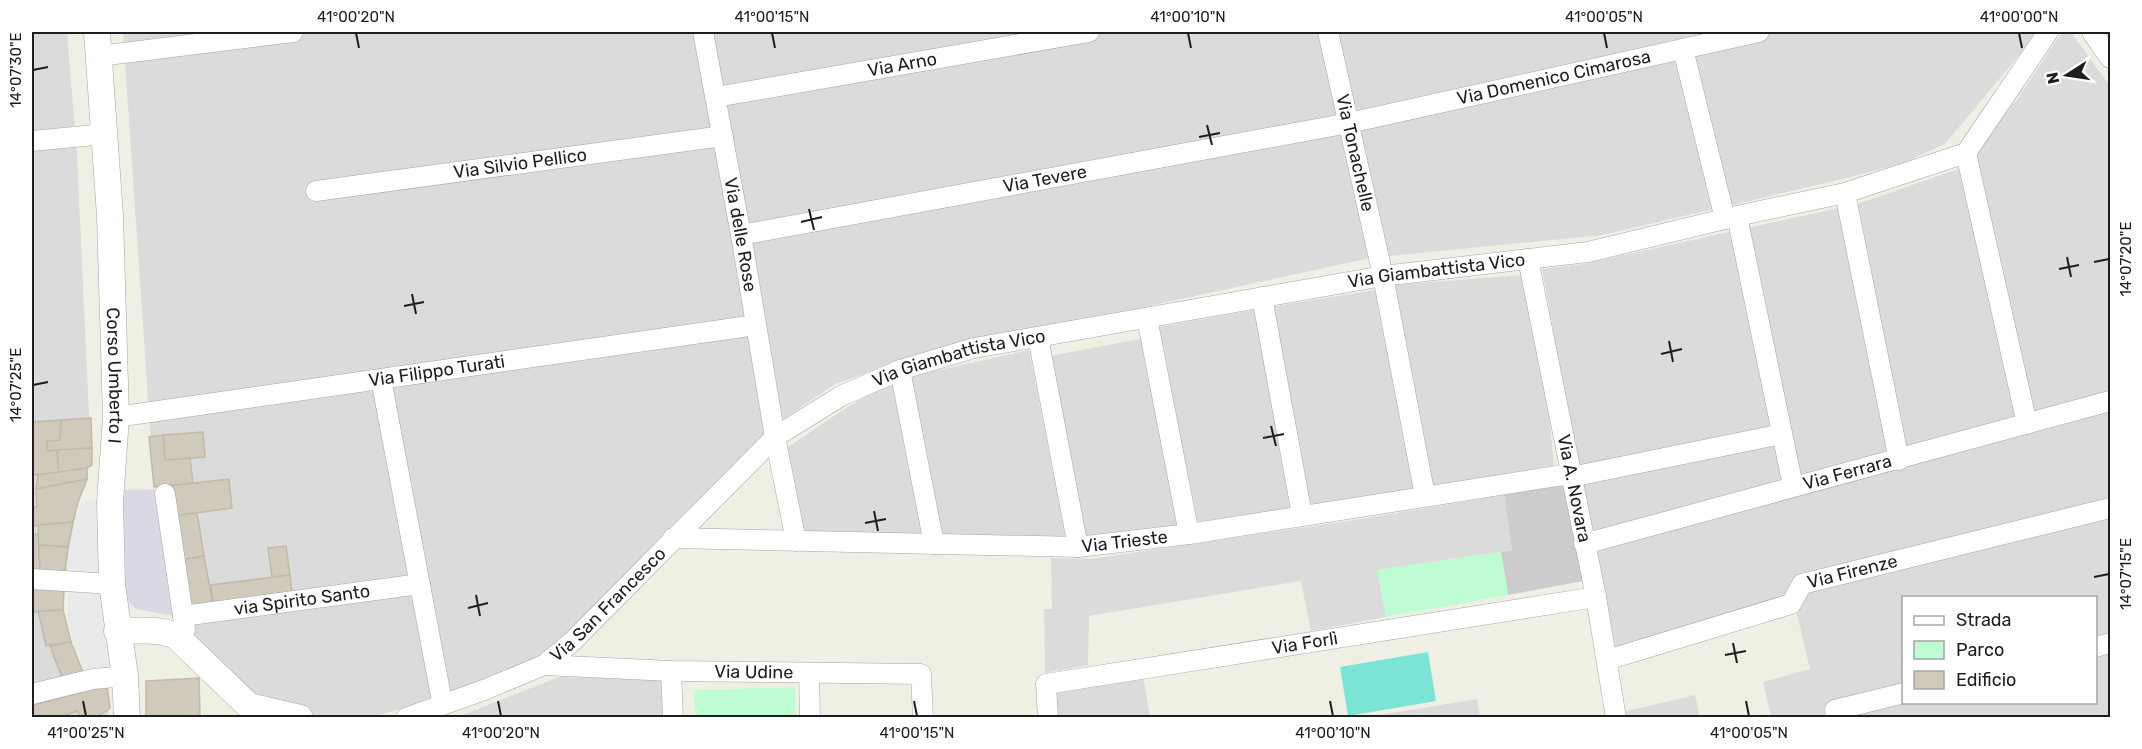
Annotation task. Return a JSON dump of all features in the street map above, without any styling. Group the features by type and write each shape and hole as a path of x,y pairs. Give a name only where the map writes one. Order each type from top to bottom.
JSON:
{"street":[{"path":"98,44 293,32"},
{"name":"Via delle Rose","path":"703,32 741,235 775,437 796,541"},
{"name":"Via Arno","path":"716,97 1089,32"},
{"name":"Via Tonachelle","path":"1328,32 1383,276 1425,496"},
{"name":"Via Domenico Cimarosa","path":"1349,123 1759,32"},
{"path":"2027,424 1966,153 2048,32"},
{"name":"Corso Umberto I","path":"98,44 110,216 117,417 110,502 112,584 125,676 127,717"},
{"path":"1683,49 1731,217 1793,486"},
{"name":"Via Tevere","path":"741,235 1349,123"},
{"path":"32,141 105,134"},
{"name":"Via Silvio Pellico","path":"316,191 723,136"},
{"name":"Via Giambattista Vico","path":"775,437 841,396 900,370 974,348 1383,276 1588,252 1731,217 1845,193 1966,153"},
{"path":"1845,193 1899,460"},
{"name":"Via A. Novara","path":"1528,259 1596,597 1616,717"},
{"path":"1262,297 1302,515"},
{"path":"1147,318 1189,534"},
{"name":"Via Filippo Turati","path":"117,417 756,325"},
{"path":"1038,337 1078,547"},
{"path":"900,370 934,544"},
{"path":"381,379 441,696"},
{"name":"Via Ferrara","path":"1584,544 2110,401"},
{"name":"Via Trieste","path":"673,538 1078,547 1189,534 1425,496 1571,476 1782,434"},
{"name":"Via San Francesco","path":"406,717 484,690 544,665 572,642 775,437"},
{"path":"165,494 188,647"},
{"name":"Via Firenze","path":"1607,660 1791,604 1802,584 2110,508"},
{"path":"32,579 112,584"},
{"name":"via Spirito Santo","path":"183,616 420,584"},
{"name":"Via Forlì","path":"1048,717 1047,684 1596,597"},
{"path":"117,631 150,630 176,636 252,712 300,717"},
{"name":"Via Udine","path":"544,665 671,671 921,674 923,717"},
{"path":"671,671 673,717"},
{"path":"809,673 810,717"},
{"path":"32,694 93,679 125,676"},
{"path":"1836,717 1835,710 1902,693"}],"shaded area":[{"path":"32,32 67,32 77,154 92,465 87,468 87,479 78,503 65,573 32,572"},
{"path":"123,32 695,32 769,430 672,525 571,632 528,664 422,703 372,717 325,717 285,709 262,698 198,650 186,607 169,486 154,487"},
{"path":"708,32 1319,32 1370,258 1135,309 961,341 835,384 785,418 778,417"},
{"path":"1337,32 2036,32 1945,144 1903,163 1602,235 1370,258 1386,242"},
{"path":"2062,32 2071,32 2110,86 2110,717 1771,717 1763,682 1810,669 1793,598 1611,648 1542,269 1583,264 1857,204 1956,170 1970,151 2016,101"},
{"path":"1523,275 1549,414 1554,466 1433,485 1394,285"},
{"path":"1375,290 1417,488 1413,491 1306,508 1271,307"},
{"path":"1254,310 1293,509 1198,524 1158,327"},
{"path":"1145,338 1180,526 1086,539 1050,356"},
{"path":"1029,350 1066,539 942,537 910,383 912,376"},
{"path":"888,385 894,386 925,537 800,532 785,449 840,412"},
{"path":"1563,484 1583,581 1508,595 1501,552 1512,550 1504,495"},
{"path":"161,489 179,617 136,609 127,600 124,587 123,490"},
{"path":"1504,495 1512,550 1378,570 1386,617 1311,631 1301,581 1089,616 1088,665 1045,673 1044,609 1052,609 1051,558 1091,559"},
{"path":"99,501 101,555 99,577 65,573 78,502"},
{"path":"32,587 64,588 63,610 71,642 91,690 107,686 110,708 107,717 32,718"},
{"path":"68,590 104,593 111,662 104,669 85,670 75,648 68,619"},
{"path":"1428,652 1436,701 1348,716 1340,667"},
{"path":"1143,675 1150,717 1055,717 1054,692"},
{"path":"559,677 664,679 665,717 455,718"},
{"path":"1695,695 1700,717 1624,717 1623,712"},
{"path":"1477,699 1480,717 1366,717 1398,712"}],"green space":[{"path":"1501,552 1508,595 1386,617 1377,570"},
{"path":"795,687 796,717 695,717 694,690"}],"building":[{"path":"91,418 92,448 47,451 47,441 60,440 61,420"},
{"path":"61,420 60,440 47,441 47,451 57,450 59,473 32,475 32,422"},
{"path":"203,432 205,457 165,460 163,435"},
{"path":"163,435 165,460 190,458 193,483 154,487 149,437"},
{"path":"92,448 92,465 59,473 57,450"},
{"path":"87,468 87,479 36,489 38,475"},
{"path":"87,479 73,522 32,526 32,508 37,506 36,489"},
{"path":"229,479 232,508 173,516 169,486"},
{"path":"197,513 204,556 181,560 173,516"},
{"path":"73,522 68,547 39,545 38,525"},
{"path":"38,534 40,572 32,572 32,535"},
{"path":"39,545 68,547 65,573 40,572"},
{"path":"286,546 290,575 272,577 268,548"},
{"path":"204,556 213,604 186,607 181,560"},
{"path":"290,575 292,594 213,604 211,585"},
{"path":"32,587 64,588 63,610 32,612"},
{"path":"63,610 71,642 46,646 38,611"},
{"path":"71,642 84,675 63,680 50,646"},
{"path":"199,678 200,718 146,718 146,681"},
{"path":"107,686 110,708 96,718 79,718 78,711 56,718 32,718 32,705"}]}
